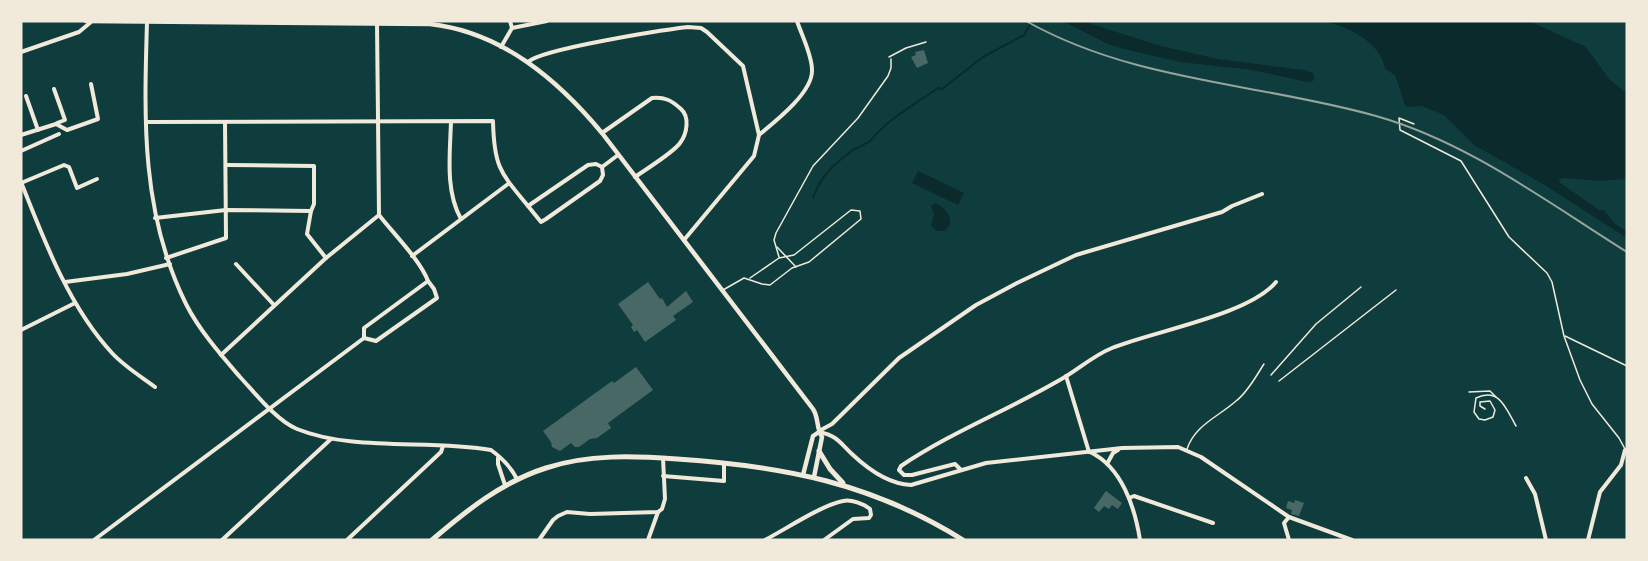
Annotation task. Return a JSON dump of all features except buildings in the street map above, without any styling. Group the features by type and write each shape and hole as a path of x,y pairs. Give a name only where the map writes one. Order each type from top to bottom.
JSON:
{"main road":[{"path":"819,451 830,469 844,484"},
{"path":"432,540 463,514 505,485 518,479 559,464 619,457 663,458 769,468 844,484 901,506 963,540"}],"street":[{"path":"86,21 430,22 457,28 501,46 528,62 565,91 602,133 813,409 818,417 819,432 822,437 814,477"},
{"path":"510,21 512,28"},
{"path":"501,46 512,28 547,21"},
{"path":"759,135 805,91 811,81 812,64 797,21"},
{"path":"21,52 79,32 91,22"},
{"path":"147,22 148,166 155,218 166,258 187,305 221,355 290,426 331,439 491,450 498,458 505,461 518,479"},
{"path":"364,338 376,341 437,298 434,289 412,256 379,215 377,23"},
{"path":"528,62 532,57 558,50 688,27 701,28 713,36 743,66 759,135 754,156 684,240"},
{"path":"56,124 67,130 98,119 91,84"},
{"path":"21,135 65,120 54,89"},
{"path":"26,96 38,130"},
{"path":"602,133 652,99 661,97 672,100 684,112 687,125 680,144 635,177"},
{"path":"166,258 226,238 225,122"},
{"path":"451,122 451,194 461,219"},
{"path":"147,123 493,122 495,155 498,165 508,184 541,222 600,181 603,175 602,167"},
{"path":"21,151 59,134"},
{"path":"602,167 618,155"},
{"path":"528,206 588,165 596,164 602,167"},
{"path":"97,178 77,188 69,167 65,165 21,183 75,303 90,327 112,354 155,387"},
{"path":"226,165 314,166 314,204 307,234 326,258"},
{"path":"412,256 508,184"},
{"path":"803,475 813,436 832,424 899,358 976,305 1076,255 1222,212 1262,194"},
{"path":"155,218 226,210 311,211"},
{"path":"221,355 326,258 379,215"},
{"path":"65,282 127,274 170,264"},
{"path":"236,264 274,305"},
{"path":"364,338 364,328 428,281"},
{"path":"961,470 956,464 912,475 904,475 899,470 901,466 930,448 1066,376 1095,356 1112,348 1234,308 1269,290 1276,282"},
{"path":"21,330 75,303"},
{"path":"94,540 364,338"},
{"path":"1066,376 1070,382 1089,452"},
{"path":"819,432 835,436 857,459 887,479 899,484 911,485 986,463 1122,448 1170,447 1186,450 1201,457 1289,517 1353,540"},
{"path":"222,540 331,439"},
{"path":"347,540 426,467 441,452 443,446"},
{"path":"1107,464 1113,453 1122,448"},
{"path":"1588,540 1600,492 1621,465 1625,450"},
{"path":"1089,452 1100,457 1107,464 1129,498 1140,540"},
{"path":"498,458 505,485"},
{"path":"648,540 658,512 663,506 663,458"},
{"path":"663,476 724,481 724,463"},
{"path":"1526,478 1535,494 1546,540"},
{"path":"1129,498 1134,496 1213,523"},
{"path":"765,540 843,501 870,509 871,515 868,518 853,519 824,540"},
{"path":"539,540 553,520 567,512 590,514 658,512"},
{"path":"1289,517 1284,523 1289,540"}],"lane":[{"path":"779,258 774,240 776,232 813,166 858,118 888,76 891,68 890,58 906,48 926,42"},
{"path":"1401,113 1400,130 1461,161 1509,237 1547,273 1552,282 1564,336 1580,380 1592,404 1619,438 1625,450"},
{"path":"1399,118 1414,124"},
{"path":"722,290 744,278 770,285 796,267 809,262 861,219 860,211 851,210 794,255 789,258 779,258 750,278"},
{"path":"777,246 796,267"},
{"path":"1564,336 1627,366"},
{"path":"1186,450 1192,435 1238,400 1264,364"}],"path":[{"path":"1271,375 1316,324 1361,287"},
{"path":"1279,381 1396,290"},
{"path":"1469,392 1490,392 1497,397 1505,405 1516,426"},
{"path":"1485,409 1480,406 1480,402 1490,401 1495,410 1493,417 1485,420 1479,419 1474,412 1476,398 1488,394 1497,397"}],"water":[{"path":"1062,21 1090,21 1091,24 1161,46 1218,59 1304,70 1313,73 1314,78 1313,81 1307,82 1253,70 1180,62 1108,44"},
{"path":"1324,21 1529,21 1586,47 1609,79 1624,91 1627,90 1627,179 1600,181 1562,178 1559,182 1599,210 1604,210 1614,223 1627,232 1627,238 1543,184 1474,145 1444,115 1422,106 1405,105 1395,75 1385,69 1377,51 1362,37 1343,27"},
{"path":"918,171 964,193 958,205 912,183"},
{"path":"935,203 948,214 950,224 945,231 937,231 931,226 934,214 931,206"}],"waterway":[{"path":"813,198 824,176 840,160 869,142 903,112 938,88 942,89 983,57 1024,35 1032,21"}],"railway":[{"path":"1026,21 1067,41 1110,57 1153,69 1332,105 1410,127 1475,157 1627,252"}]}
